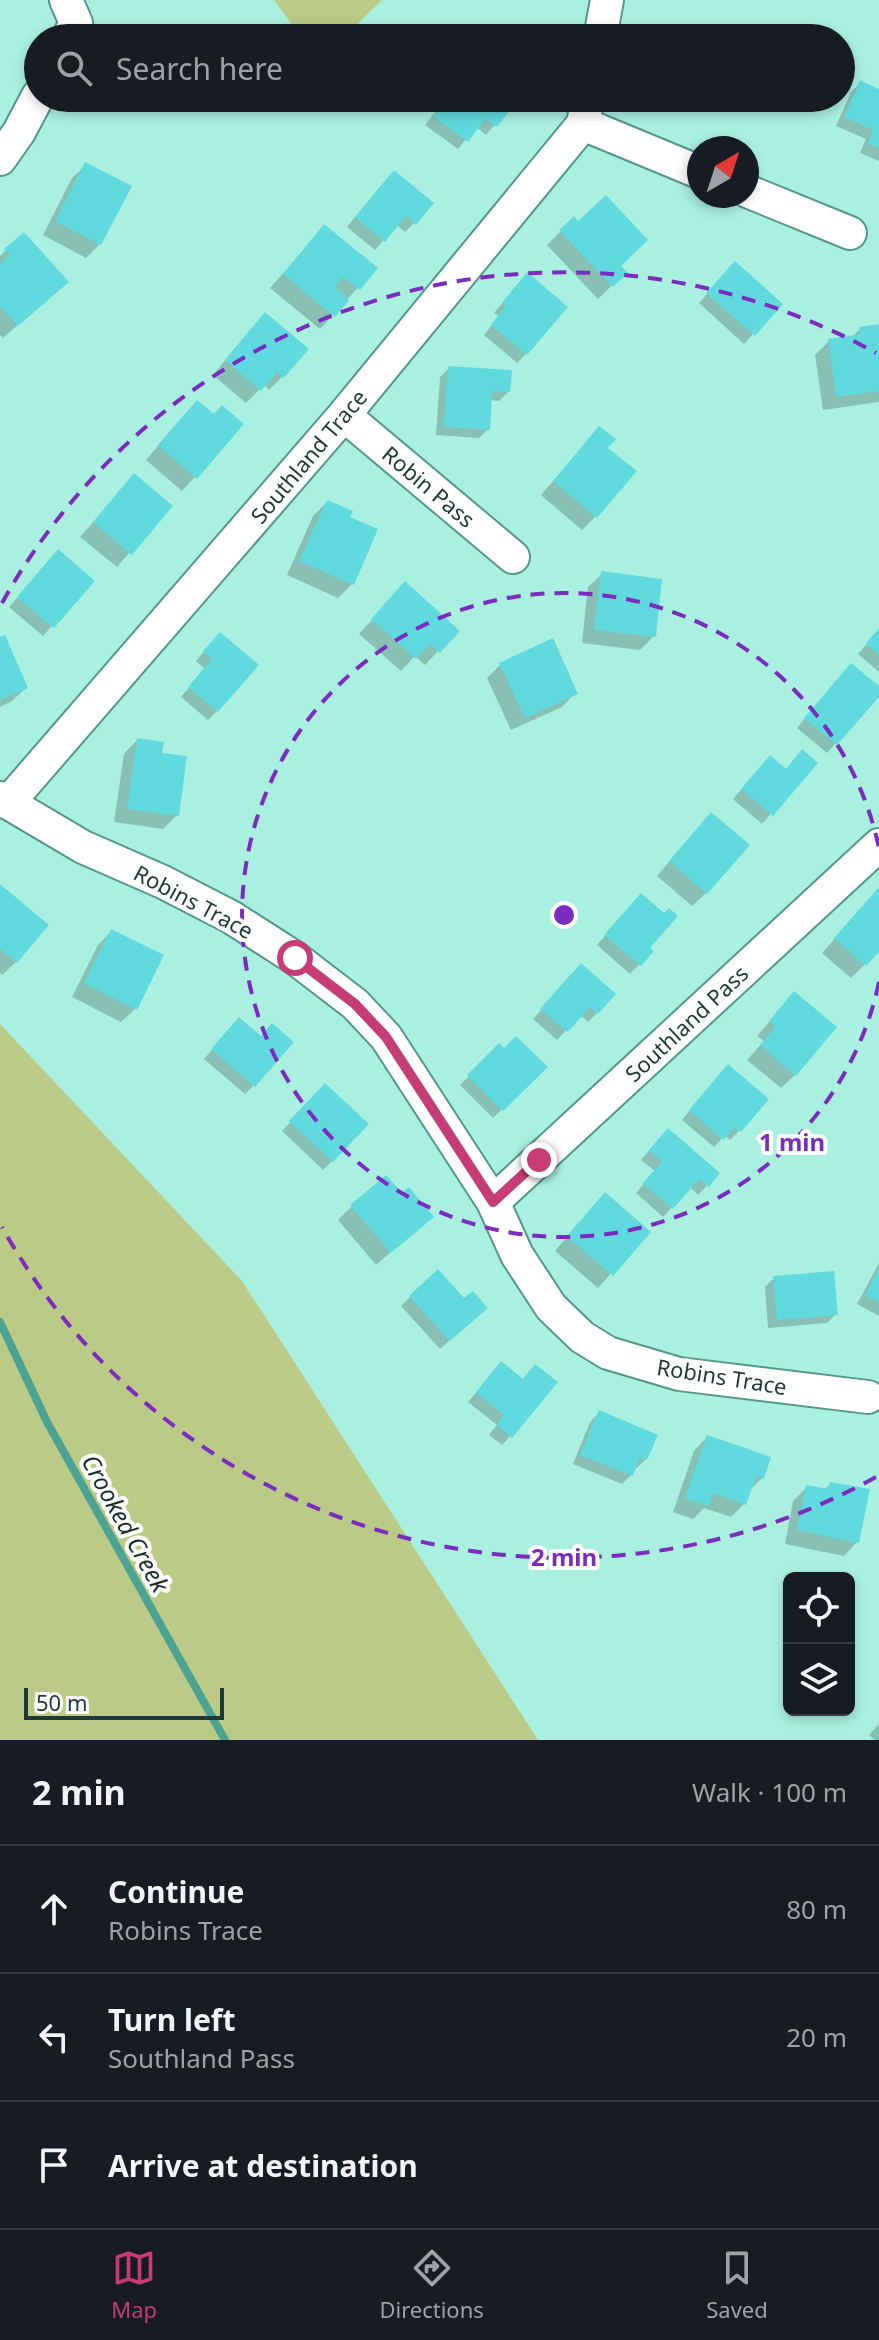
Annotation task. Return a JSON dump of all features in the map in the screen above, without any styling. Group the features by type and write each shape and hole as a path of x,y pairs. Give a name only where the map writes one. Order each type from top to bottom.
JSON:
{"street":[{"path":"66,0 75,24"},
{"path":"603,24 607,0"},
{"path":"0,159 30,112"},
{"name":"Southland Trace","path":"4,801 344,415 585,112"},
{"path":"588,112 687,166"},
{"path":"759,196 850,233"},
{"name":"Robin Pass","path":"344,415 513,557"},
{"name":"Robins Trace","path":"4,801 83,847 163,882 231,917 295,958 355,1004 386,1037 493,1202 517,1255 551,1307 582,1337 608,1353 679,1374 868,1397"},
{"name":"Southland Pass","path":"493,1202 879,845"}],"green space":[{"path":"274,0 382,0 357,24 292,24"},
{"path":"0,1024 242,1281 538,1740 0,1740"}],"building":[{"path":"860,80 879,89 879,148 868,144 873,130 844,117 846,112 855,112 855,92"},
{"path":"436,112 509,112 497,127 485,119 468,142 433,116"},
{"path":"85,162 132,186 101,245 55,221"},
{"path":"394,170 434,203 416,225 406,216 385,242 355,217"},
{"path":"606,195 648,240 621,266 628,273 613,287 559,230 574,216 578,221"},
{"path":"324,224 378,268 360,290 343,277 335,287 349,300 335,317 283,274"},
{"path":"24,232 69,282 18,326 0,306 0,265 10,255 4,249"},
{"path":"735,261 783,304 755,336 706,293"},
{"path":"527,272 568,307 527,355 491,325 506,306 502,303"},
{"path":"265,312 309,349 284,378 277,372 261,391 225,360"},
{"path":"879,324 879,391 836,397 828,339 860,334 859,327"},
{"path":"448,366 512,370 510,392 492,391 490,430 444,427"},
{"path":"197,400 214,414 222,405 244,424 197,479 158,445"},
{"path":"599,426 616,439 608,448 637,471 597,518 553,481"},
{"path":"134,473 173,506 132,555 93,522"},
{"path":"327,500 353,511 350,517 378,529 354,585 299,561"},
{"path":"58,549 95,581 54,628 17,597"},
{"path":"601,571 662,579 656,637 594,630"},
{"path":"405,581 460,631 440,653 430,644 416,659 371,619"},
{"path":"879,628 879,655 866,643"},
{"path":"220,632 259,665 218,712 188,687 212,659 203,651"},
{"path":"5,635 28,688 0,700 0,637"},
{"path":"553,638 578,694 525,718 499,663"},
{"path":"851,663 879,686 879,697 837,745 804,718"},
{"path":"137,738 164,742 162,753 187,756 179,816 127,809"},
{"path":"802,749 818,763 773,816 741,789 770,755 786,769"},
{"path":"711,812 750,845 707,894 669,861"},
{"path":"0,884 49,925 17,963 0,949"},
{"path":"879,887 879,952 866,966 834,938"},
{"path":"641,893 664,913 669,908 678,916 650,948 654,951 641,966 604,935"},
{"path":"111,929 164,955 137,1010 84,983"},
{"path":"581,963 616,994 598,1014 590,1007 568,1032 540,1009"},
{"path":"794,991 837,1027 796,1076 760,1045 776,1026 769,1021"},
{"path":"239,1017 261,1036 272,1023 294,1042 255,1087 211,1049"},
{"path":"516,1036 548,1067 503,1111 467,1075 499,1043 504,1048"},
{"path":"728,1064 769,1099 741,1132 735,1127 724,1140 689,1110"},
{"path":"325,1083 369,1124 333,1162 289,1121"},
{"path":"668,1128 720,1173 709,1187 699,1179 673,1209 643,1183 662,1161 649,1150"},
{"path":"386,1175 402,1193 409,1187 434,1217 391,1253 350,1205"},
{"path":"605,1192 651,1232 613,1276 567,1236"},
{"path":"879,1268 879,1303 865,1295"},
{"path":"438,1269 464,1298 473,1291 488,1308 450,1341 409,1296"},
{"path":"834,1271 838,1315 777,1320 773,1276"},
{"path":"501,1361 523,1379 535,1364 558,1382 512,1438 497,1425 504,1415 476,1392"},
{"path":"599,1410 658,1435 647,1460 640,1457 633,1476 580,1455"},
{"path":"707,1435 771,1457 764,1479 756,1476 746,1505 713,1493 709,1506 685,1498"},
{"path":"830,1482 870,1489 859,1543 797,1530 806,1485 828,1489"}],"waterway":[{"name":"Crooked Creek","path":"0,1322 47,1422 225,1740"}],"route":[{"path":"295,958 355,1004 386,1037 493,1202 539,1160"}]}
